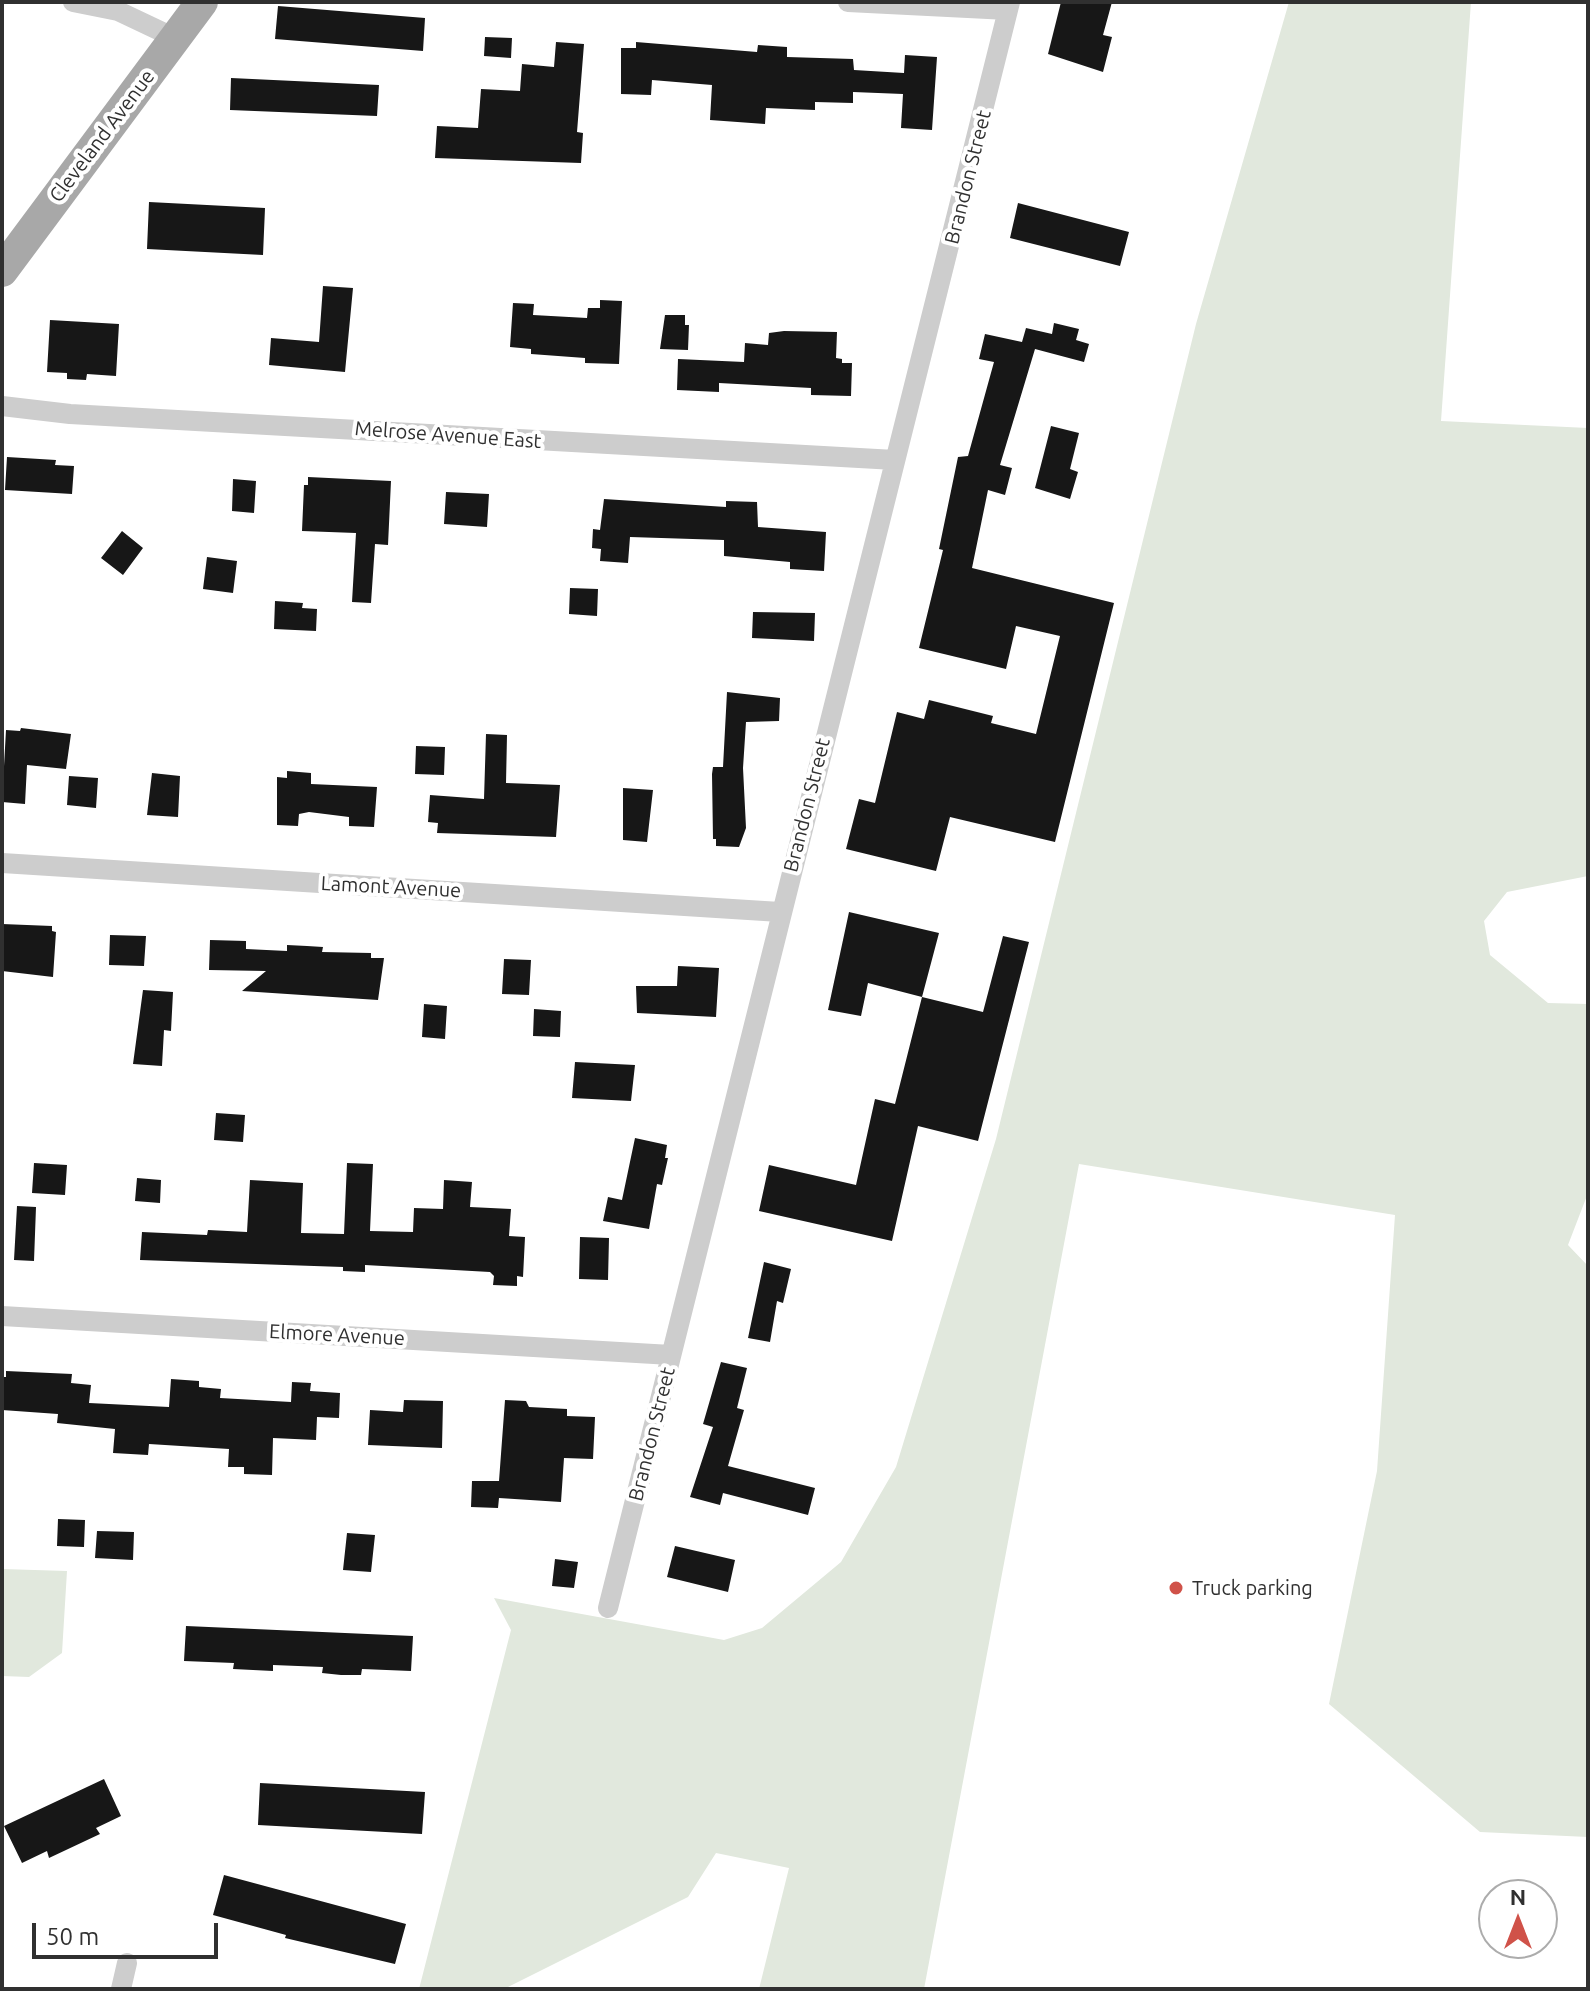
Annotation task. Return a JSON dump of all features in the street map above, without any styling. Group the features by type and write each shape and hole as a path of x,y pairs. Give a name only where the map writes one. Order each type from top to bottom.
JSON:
{"main road":[{"name":"Cleveland Avenue","path":"2,271 202,2"}],"street":[{"path":"73,2 118,11 175,38"},
{"path":"848,2 1009,6"},
{"name":"Brandon Street","path":"608,1608 1009,6"},
{"name":"Melrose Avenue East","path":"2,406 70,414 895,460"},
{"name":"Lamont Avenue","path":"2,863 780,912"},
{"name":"Elmore Avenue","path":"2,1316 671,1355"},
{"path":"121,1989 127,1963"}],"shaded area":[{"path":"1289,2 1471,2 1441,421 1588,428 1588,876 1507,892 1484,921 1490,955 1548,1003 1588,1004 1588,1193 1568,1245 1588,1266 1588,1837 1480,1832 1329,1704 1377,1471 1395,1215 1079,1164 924,1989 759,1989 789,1868 716,1853 688,1897 504,1989 419,1989 511,1630 494,1598 724,1640 762,1628 841,1562 896,1467 996,1139 1196,324"},
{"path":"2,1569 67,1571 62,1653 29,1677 2,1676"}],"building":[{"path":"1061,2 1112,2 1103,35 1112,37 1103,72 1048,54"},
{"path":"278,6 425,18 423,51 275,39"},
{"path":"485,37 512,38 511,58 484,56"},
{"path":"556,42 584,44 577,132 583,133 581,163 435,158 437,126 478,128 481,89 520,91 522,64 554,67"},
{"path":"636,42 757,52 758,45 787,47 787,57 853,59 854,70 904,73 905,55 937,57 932,130 901,128 903,94 853,92 853,103 815,102 815,110 766,108 765,124 710,120 712,85 652,80 651,95 621,94 621,48 636,48"},
{"path":"231,78 379,85 377,116 230,110"},
{"path":"149,202 265,208 263,255 147,249"},
{"path":"1018,203 1129,232 1120,266 1010,238"},
{"path":"323,286 353,288 345,372 269,365 271,338 319,342"},
{"path":"600,300 622,301 619,364 585,363 585,358 531,354 531,349 510,347 513,303 534,304 533,315 587,318 588,308 600,308"},
{"path":"665,315 685,315 685,325 689,325 688,350 660,349"},
{"path":"50,320 119,324 116,376 87,374 86,380 67,379 67,373 47,372"},
{"path":"1054,323 1079,329 1076,340 1089,344 1084,362 1035,349 1000,465 1012,468 1005,495 988,490 972,568 1114,603 1055,842 950,817 936,871 846,849 859,799 875,803 897,712 924,719 929,700 993,716 991,723 1036,734 1060,636 1016,626 1006,669 919,648 943,550 939,549 958,457 968,456 994,362 979,359 985,334 1022,342 1026,328 1052,334"},
{"path":"837,332 836,358 842,359 842,363 852,363 851,396 811,395 811,388 719,383 719,392 677,390 678,359 744,362 745,343 768,345 769,333"},
{"path":"1051,426 1079,433 1070,469 1078,472 1070,499 1035,488"},
{"path":"7,457 56,460 55,465 74,466 72,494 5,490"},
{"path":"308,477 391,481 388,545 375,544 371,603 352,602 356,533 302,531 304,485 308,485"},
{"path":"233,479 256,481 254,513 232,511"},
{"path":"446,492 489,494 487,527 444,524"},
{"path":"604,499 726,507 726,501 757,502 758,527 826,532 824,571 790,569 790,562 724,556 724,540 630,537 628,563 600,561 601,549 592,548 593,529 600,530"},
{"path":"122,531 143,548 123,575 101,558"},
{"path":"207,557 237,561 233,593 203,589"},
{"path":"570,588 598,589 597,616 569,614"},
{"path":"275,601 303,603 302,608 317,609 316,631 274,629"},
{"path":"753,612 815,613 814,641 752,638"},
{"path":"727,692 780,698 779,721 746,722 743,768 746,828 739,847 716,846 716,839 713,839 712,774 713,767 723,767"},
{"path":"21,728 71,734 66,769 27,765 25,804 2,802 6,730 20,731"},
{"path":"486,734 507,735 506,783 560,785 556,837 437,833 438,823 428,822 430,795 484,799"},
{"path":"416,746 445,747 444,775 415,774"},
{"path":"287,771 311,773 311,784 377,787 374,827 349,826 349,817 309,812 299,814 298,826 277,825 277,777 287,778"},
{"path":"152,773 180,776 178,817 147,815"},
{"path":"69,776 98,778 96,808 67,805"},
{"path":"623,788 653,790 647,842 623,840"},
{"path":"849,912 939,933 922,997 868,983 861,1016 828,1010"},
{"path":"2,924 52,926 52,931 56,932 53,977 2,971"},
{"path":"110,935 146,936 144,966 109,965"},
{"path":"1003,936 1029,942 978,1141 918,1126 892,1241 759,1211 769,1165 856,1185 875,1099 895,1104 922,997 983,1012"},
{"path":"210,940 246,941 246,949 287,951 287,945 323,947 322,952 371,953 371,958 384,958 378,1000 242,991 266,971 209,970"},
{"path":"504,959 531,960 529,995 502,994"},
{"path":"678,966 719,968 716,1017 637,1013 636,986 677,986"},
{"path":"143,990 173,992 171,1031 164,1030 162,1066 133,1064"},
{"path":"424,1004 447,1006 445,1039 422,1037"},
{"path":"534,1009 561,1011 560,1037 533,1036"},
{"path":"575,1062 635,1065 631,1101 572,1098"},
{"path":"216,1113 245,1115 243,1142 214,1140"},
{"path":"635,1138 667,1145 665,1158 668,1158 662,1185 657,1184 649,1229 603,1221 608,1197 622,1200"},
{"path":"34,1163 67,1165 65,1195 32,1193"},
{"path":"347,1163 373,1164 370,1231 413,1232 414,1208 443,1209 444,1180 472,1182 470,1207 511,1209 509,1236 525,1237 523,1277 517,1276 517,1286 493,1285 494,1276 490,1272 365,1265 365,1272 343,1271 343,1267 140,1260 142,1232 207,1235 208,1230 247,1232 250,1180 303,1183 301,1233 344,1234"},
{"path":"137,1178 161,1180 160,1203 135,1201"},
{"path":"17,1206 36,1207 34,1261 14,1260"},
{"path":"580,1237 609,1238 608,1280 579,1279"},
{"path":"764,1262 791,1269 783,1303 777,1301 770,1342 748,1338"},
{"path":"721,1362 747,1368 737,1408 744,1410 728,1466 815,1488 808,1515 723,1493 720,1505 690,1497 713,1427 703,1424"},
{"path":"6,1371 72,1374 71,1383 91,1385 89,1403 169,1407 171,1379 199,1381 199,1387 221,1389 220,1398 291,1402 292,1382 311,1383 310,1391 340,1393 339,1418 317,1417 316,1440 273,1438 272,1475 244,1474 244,1467 228,1467 229,1449 149,1444 148,1455 113,1453 115,1429 57,1423 58,1414 2,1410 2,1377 6,1377"},
{"path":"404,1400 443,1401 442,1448 368,1445 370,1410 403,1412"},
{"path":"505,1400 526,1401 529,1407 567,1409 567,1416 595,1417 593,1459 564,1458 561,1502 499,1498 498,1508 471,1507 472,1481 499,1481"},
{"path":"58,1519 85,1520 84,1547 57,1546"},
{"path":"97,1531 134,1532 133,1560 95,1558"},
{"path":"347,1533 375,1535 371,1572 343,1570"},
{"path":"675,1546 735,1560 728,1592 667,1577"},
{"path":"555,1559 578,1562 574,1588 552,1586"},
{"path":"186,1626 413,1636 411,1671 362,1669 361,1675 341,1675 322,1673 323,1667 273,1665 273,1671 233,1669 234,1663 184,1661"},
{"path":"104,1779 121,1816 96,1828 100,1834 49,1858 47,1851 22,1863 4,1826"},
{"path":"260,1783 425,1792 422,1834 258,1825"},
{"path":"224,1875 406,1924 395,1964 285,1938 286,1935 213,1915"}],"place":[{"name":"Truck parking","path":"1176,1588"}]}
